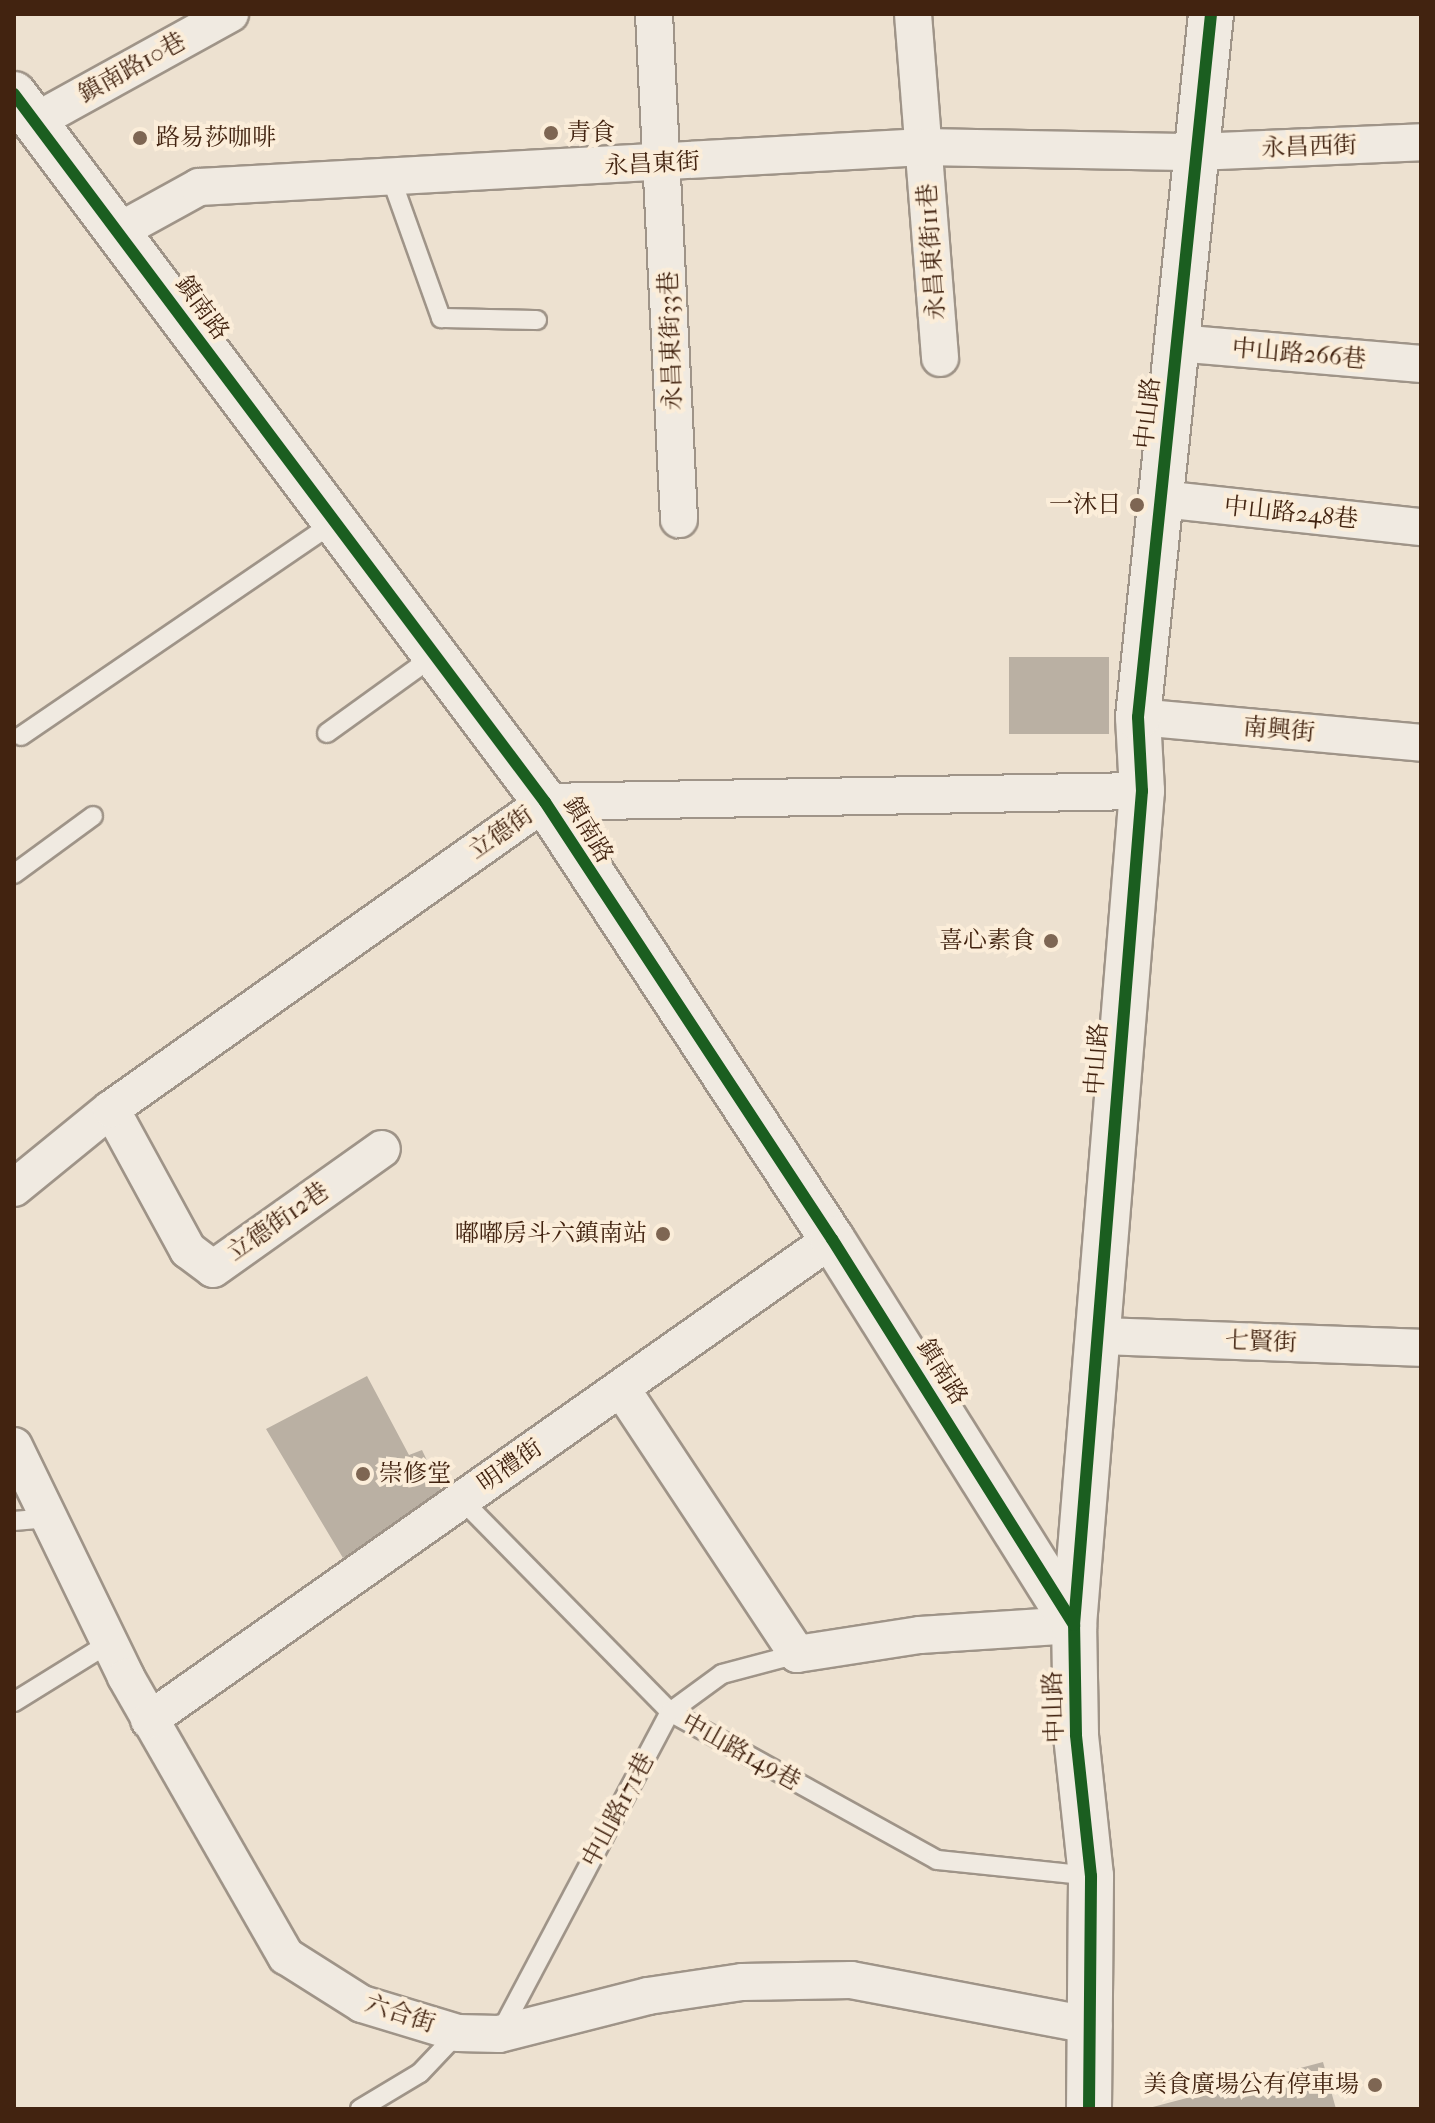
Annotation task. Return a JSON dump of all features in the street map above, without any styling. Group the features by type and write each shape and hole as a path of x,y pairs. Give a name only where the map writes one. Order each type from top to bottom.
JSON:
{"street":[{"name":"鎮南路10巷","path":"24,108 230,14"},
{"name":"永昌東街33巷","path":"654,14 664,164 679,519"},
{"name":"永昌東街11巷","path":"913,14 940,358"},
{"name":"中山路","path":"1089,2109 1094,2026 1091,1876 1076,1735 1074,1625 1100,1336 1142,791 1138,717 1211,14"},
{"name":"鎮南路","path":"24,108 119,231 431,658 545,802 832,1239 1074,1625"},
{"name":"永昌西街","path":"1196,152 1421,142"},
{"name":"永昌東街","path":"119,231 199,187 664,164 924,147 1196,152"},
{"name":"中山路266巷","path":"1177,343 1421,364"},
{"name":"中山路248巷","path":"1162,499 1421,527"},
{"name":"南興街","path":"1138,717 1421,743"},
{"name":"立德街","path":"14,1188 111,1109 545,802 1142,791"},
{"name":"立德街12巷","path":"111,1109 188,1250 213,1269 382,1149"},
{"name":"明禮街","path":"149,1720 832,1239"},
{"name":"七賢街","path":"1100,1336 1421,1348"},
{"path":"621,1388 797,1654"},
{"name":"六合街","path":"14,1446 30,1520 109,1643 149,1720 286,1956 362,2004 458,2033 499,2034 648,1996 742,1982 851,1980 1094,2026"},
{"name":"中山路171巷","path":"797,1654 920,1635 1074,1625"}],"lane":[{"path":"391,178 441,318 537,320"},
{"path":"21,736 333,523"},
{"path":"327,733 431,658"},
{"path":"14,874 93,816"},
{"name":"中山路149巷","path":"462,1500 670,1712 937,1860 1091,1876"},
{"path":"14,1702 109,1643"},
{"name":"中山路171巷","path":"499,2034 670,1712 722,1674 797,1654"},
{"path":"360,2109 420,2073 458,2033"}],"building":[{"path":"1009,657 1109,657 1109,734 1009,734"},
{"name":"崇修堂","path":"367,1376 409,1455 422,1450 442,1492 343,1558 266,1429"},
{"path":"1323,2062 1336,2109 1149,2109 1149,2108"}],"cycle path":[{"path":"1089,2109 1091,1876 1076,1735 1074,1625 1142,791 1138,717 1211,14"},
{"path":"14,94 545,802 832,1239 1074,1625"}],"place":[{"name":"青食","path":"551,133"},
{"name":"路易莎咖啡","path":"140,138"},
{"name":"一沐日","path":"1137,505"},
{"name":"喜心素食","path":"1051,941"},
{"name":"嘟嘟房斗六鎮南站","path":"663,1234"},
{"name":"崇修堂","path":"363,1474"},
{"name":"美食廣場公有停車場","path":"1375,2085"}]}
